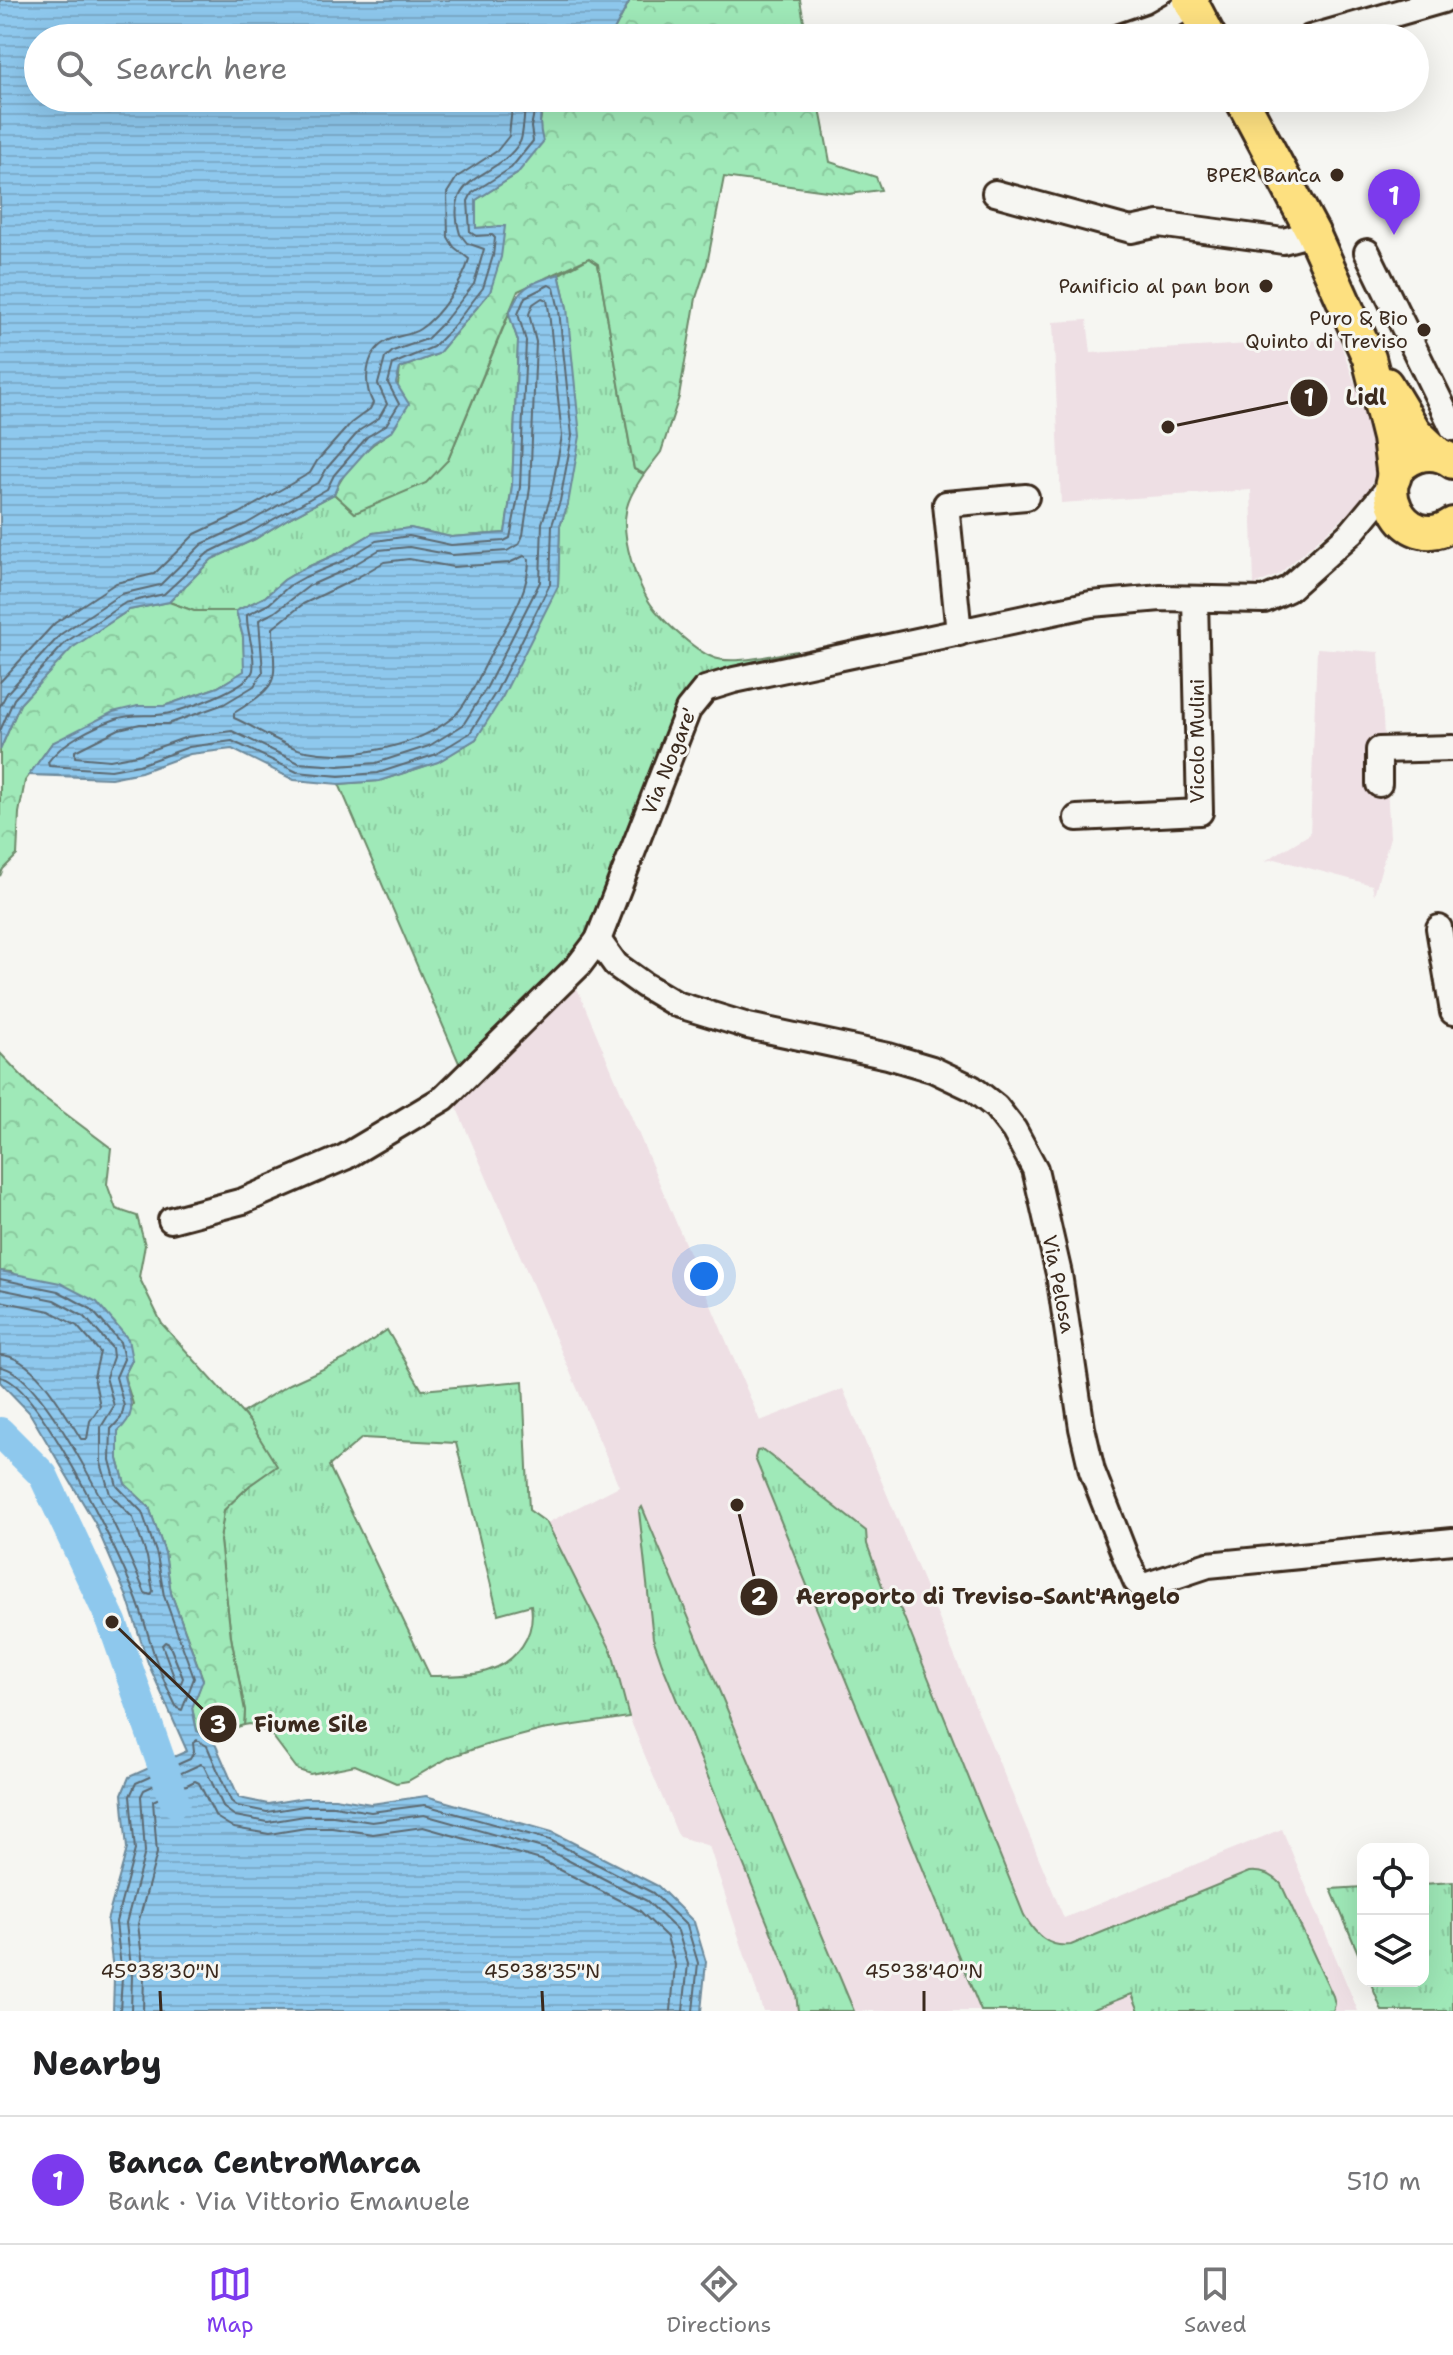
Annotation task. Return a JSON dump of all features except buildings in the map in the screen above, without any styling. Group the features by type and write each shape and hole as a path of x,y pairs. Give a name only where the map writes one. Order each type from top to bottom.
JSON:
{"main road":[{"path":"1191,2 1203,24"},
{"path":"1248,112 1313,233 1369,358 1415,432 1448,448"},
{"path":"1369,358 1389,438 1393,481 1391,494 1397,513 1438,530"},
{"path":"1393,481 1398,470 1412,458 1448,448"}],"street":[{"path":"1357,24 1435,1"},
{"path":"1157,24 1191,2"},
{"path":"995,193 1131,230 1159,224 1283,241 1313,233"},
{"path":"1367,252 1448,448"},
{"name":"Via Nogare'","path":"171,1220 243,1201 345,1157 436,1104 473,1073 579,965 598,940 688,710 705,689 734,680 1091,604 1161,598 1250,601 1275,596 1288,589 1352,532 1393,481"},
{"path":"959,633 946,504 1026,497"},
{"path":"1352,532 1381,525 1438,530"},
{"name":"Vicolo Mulini","path":"1077,818 1200,812 1195,599"},
{"path":"1379,784 1379,750 1453,748"},
{"path":"1439,928 1453,1012"},
{"name":"Via Pelosa","path":"598,940 616,965 676,1004 748,1026 888,1056 932,1069 972,1088 996,1107 1014,1130 1035,1169 1059,1274 1082,1428 1092,1471 1126,1558 1142,1587 1208,1565 1453,1541"}],"shaded area":[{"path":"1087,320 1091,353 1339,339 1363,406 1375,453 1374,477 1368,491 1357,506 1278,575 1254,585 1251,490 1061,503 1053,322"},
{"path":"1317,648 1379,652 1390,837 1374,895 1372,885 1275,859 1265,861 1310,834"},
{"path":"577,988 760,1421 843,1389 1064,1918 1282,1829 1358,2011 763,2011 709,1846 680,1837 677,1833 629,1717 612,1652 547,1523 619,1486 455,1104"}],"green space":[{"path":"630,0 800,0 804,24 617,24"},
{"path":"542,112 821,112 830,162 876,177 881,190 849,194 724,177 707,264 696,298 679,397 661,452 644,474 634,469 598,264 589,258 518,291 448,460 426,483 355,513 334,494 338,484 358,458 392,431 400,368 438,354 490,292 504,226 476,228 476,200 517,174 539,129"},
{"path":"589,258 598,264 634,469 644,474 629,501 625,519 628,550 643,591 668,624 696,648 712,657 742,660 797,651 709,686 606,928 465,1077 339,784 379,781 437,762 476,739 558,586 560,526 568,504 567,308 559,274"},
{"path":"509,314 518,341 512,486 505,533 451,537 410,528 373,533 301,570 265,597 236,611 194,611 169,602 212,559 255,539 334,494 355,513 448,460"},
{"path":"169,602 194,611 236,611 243,637 245,671 218,687 164,706 138,706 52,743 25,781 19,813 17,855 0,876 0,750 20,704 71,648 129,610"},
{"path":"0,1053 38,1093 111,1148 107,1184 116,1209 137,1216 145,1245 139,1277 162,1324 249,1421 277,1466 250,1485 224,1510 220,1541 231,1637 245,1711 244,1725 221,1732 213,1739 197,1731 192,1708 203,1679 171,1593 165,1553 149,1507 125,1484 118,1459 118,1431 133,1404 124,1376 132,1360 11,1272 0,1271"},
{"path":"387,1330 422,1390 523,1381 529,1510 547,1523 612,1652 629,1717 542,1730 486,1745 450,1757 408,1781 396,1783 355,1765 310,1774 298,1770 271,1734 250,1724 244,1725 245,1711 231,1637 220,1541 224,1510 276,1466 242,1413 290,1384 345,1359","holes":["362,1438 456,1443 498,1614 531,1605 532,1616 522,1646 498,1667 473,1674 430,1676 329,1466"]},
{"path":"763,1450 866,1531 867,1544 885,1594 901,1610 1024,1915 1037,1934 1048,1942 1071,1945 1249,1872 1262,1873 1281,1884 1333,1996 1333,2011 1139,2011 1132,1994 1089,2011 981,2011 755,1458 757,1451"},
{"path":"642,1507 854,2011 798,2011 796,1993 653,1638 639,1511"},
{"path":"1453,1882 1453,2011 1382,2011 1372,1987 1429,1987 1429,1884"},
{"path":"1357,1887 1357,1951 1331,1889"}],"water":[{"path":"0,0 630,0 617,24 24,24 24,112 541,112 543,142 517,174 476,200 476,228 505,226 501,257 490,292 438,354 400,368 396,383 409,404 392,431 373,443 340,480 334,494 255,539 212,559 169,602 129,610 72,648 20,704 0,750"},
{"path":"559,274 567,308 580,436 568,504 560,526 558,586 503,696 476,739 438,762 379,781 339,784 294,780 232,749 190,754 141,772 111,778 29,775 52,743 113,712 138,706 164,706 218,687 244,671 243,637 236,611 265,597 301,570 373,533 410,528 451,537 505,533 512,486 518,341 509,314 518,296 528,286"},
{"path":"0,1271 60,1283 97,1302 128,1339 132,1360 124,1376 131,1412 118,1431 118,1459 125,1484 149,1507 165,1553 171,1593 203,1680 192,1708 197,1731 213,1739 239,1798 268,1804 304,1798 335,1798 371,1804 426,1796 552,1832 658,1886 694,1922 706,1962 701,2011 113,2011 114,1978 107,1921 127,1849 122,1794 129,1777 187,1751 148,1663 127,1597 95,1523 29,1412 0,1382"}],"waterway":[{"path":"0,1432 43,1475 112,1622 175,1802"}],"place":[{"name":"BPER Banca","path":"1337,175"},
{"name":"Banca CentroMarca","path":"1394,235"},
{"name":"Panificio al pan bon","path":"1266,286"},
{"name":"Puro & Bio Quinto di Treviso","path":"1424,330"},
{"name":"Lidl","path":"1168,427"},
{"name":"Aeroporto di Treviso-Sant'Angelo","path":"737,1505"},
{"name":"Fiume Sile","path":"112,1622"}]}
